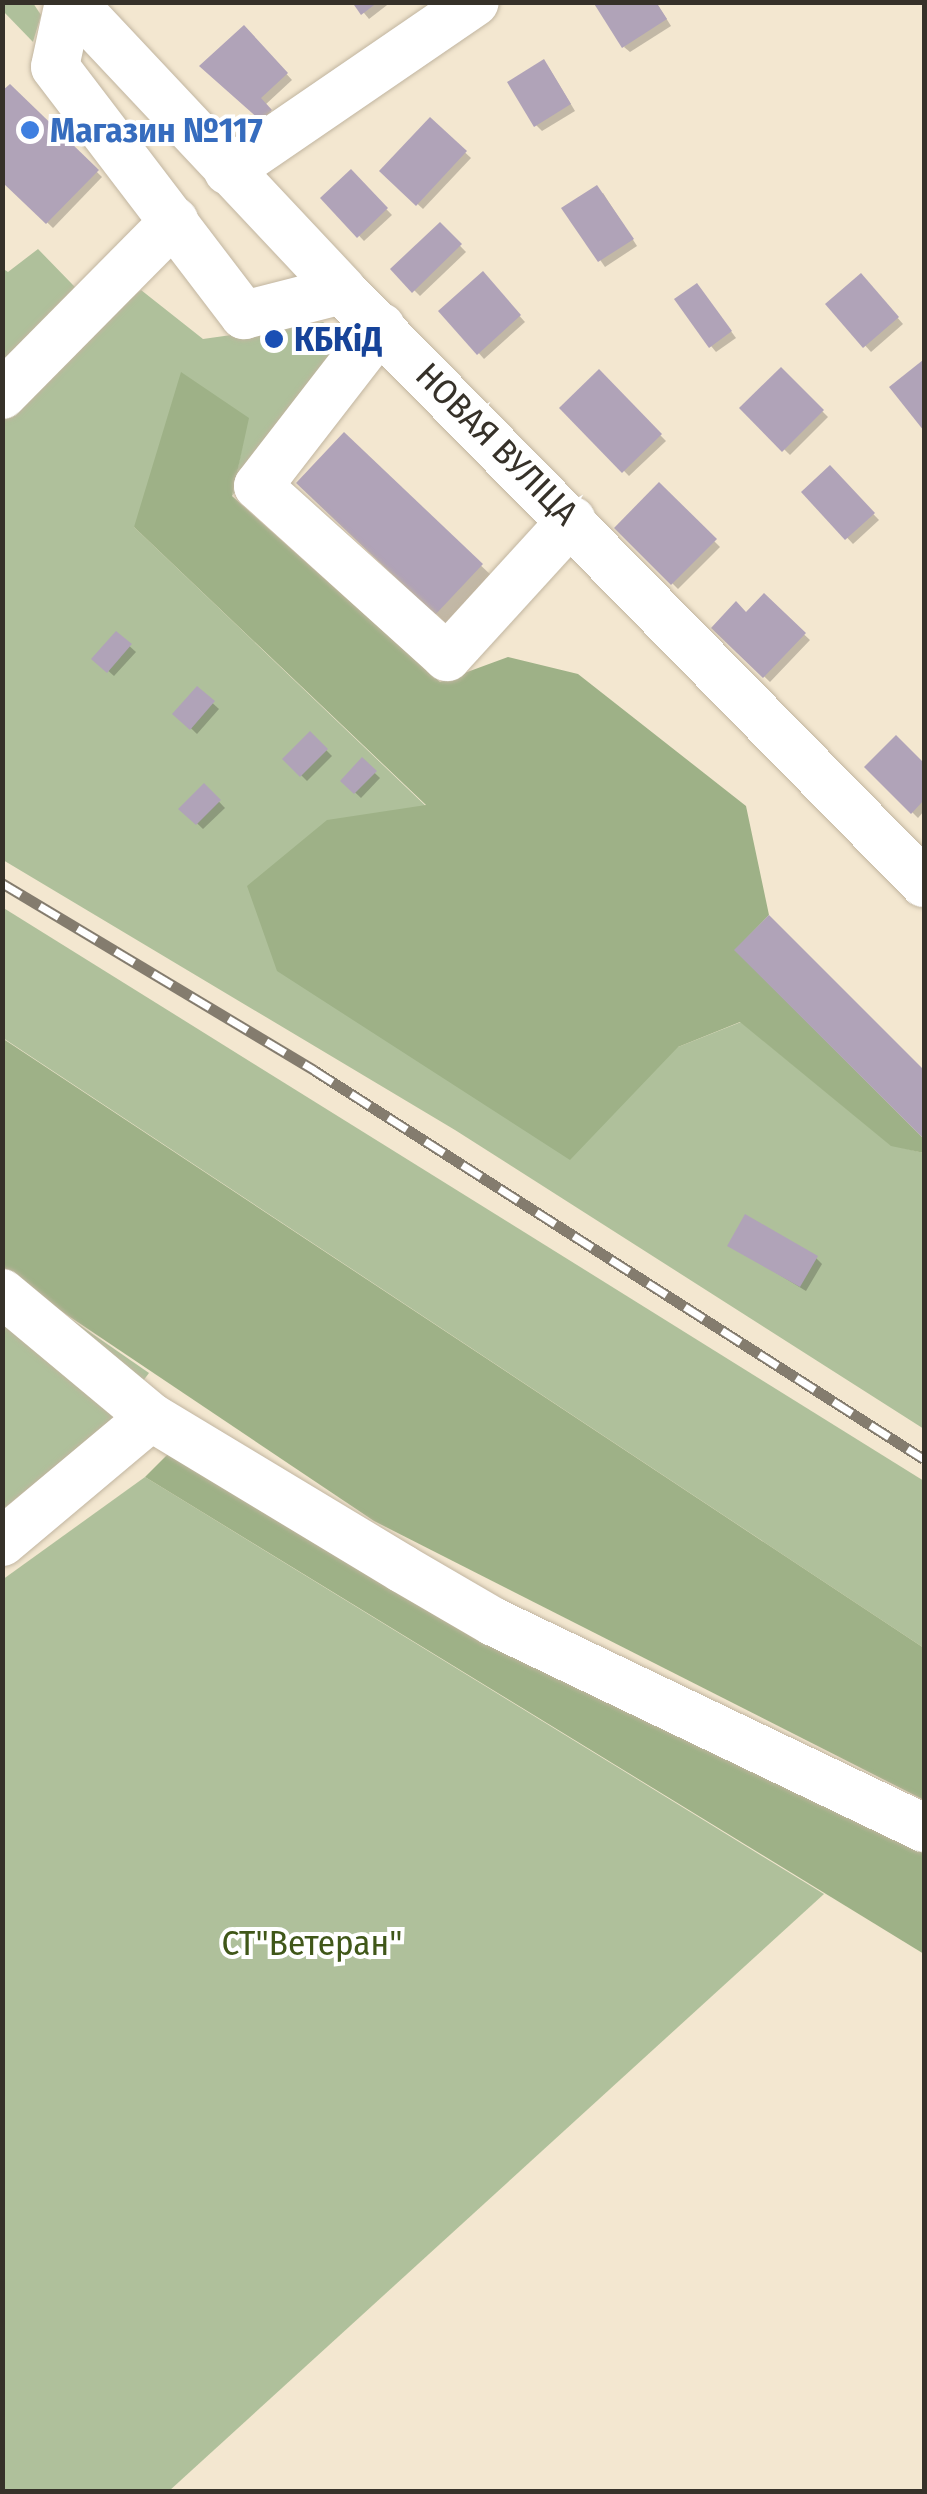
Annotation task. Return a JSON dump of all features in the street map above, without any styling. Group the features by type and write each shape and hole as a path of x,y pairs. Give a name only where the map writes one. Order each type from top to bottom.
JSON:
{"street":[{"name":"НОВАЯ ВУЛІЦА","path":"70,2 342,290 916,858"},
{"path":"70,2 56,67 244,315 342,290"},
{"path":"228,171 475,2"},
{"path":"2,394 174,222"},
{"path":"381,327 258,486 447,657 572,520"},
{"path":"2,1293 151,1417 494,1622 924,1828"},
{"path":"2,1542 151,1417"}],"green space":[{"path":"2,3 33,3 41,15 33,42 3,11"},
{"path":"38,249 106,319 141,290 203,339 323,322 347,339 232,496 248,418 134,527 678,1047 741,1022 891,1145 924,1153 924,1429 455,1130 3,860 2,268 8,272"},
{"path":"181,372 249,418 232,496 440,682 508,657 578,674 746,806 769,915 735,950 924,1139 924,1153 891,1146 740,1022 678,1047 570,1160 277,971 247,886 327,820 426,805 134,527"},
{"path":"2,907 924,1481 924,1648 3,1038"},
{"path":"2,1038 924,1648 924,1800 374,1521 3,1272"},
{"path":"3,1272 149,1373 116,1417 3,1509"},
{"path":"174,1448 924,1843 924,1954 145,1477"},
{"name":"СТ\"Ветеран\"","path":"145,1477 824,1894 169,2491 3,2491 2,1580"}],"building":[{"path":"352,2 378,2 361,15"},
{"path":"593,2 656,2 667,19 622,48"},
{"path":"244,25 288,73 261,98 272,110 260,120 199,66"},
{"path":"544,59 571,104 534,127 507,82"},
{"name":"Магазин №117","path":"10,84 99,170 46,224 2,182 2,91"},
{"path":"430,117 467,151 416,206 379,171"},
{"path":"351,169 388,208 357,238 320,198"},
{"path":"597,185 634,239 598,262 561,208"},
{"path":"440,222 462,244 412,293 390,269"},
{"path":"483,271 521,315 477,355 438,311"},
{"path":"861,273 899,317 863,348 825,304"},
{"path":"697,283 732,331 709,348 674,299"},
{"path":"924,362 924,431 889,387"},
{"path":"781,367 824,410 782,452 739,408"},
{"path":"599,369 662,434 622,473 559,408"},
{"path":"344,432 483,564 435,615 296,483"},
{"path":"830,465 875,513 845,540 801,492"},
{"path":"659,482 717,539 671,585 614,528"},
{"path":"764,593 806,633 763,678 711,628 736,601 746,612"},
{"path":"116,631 132,644 107,673 91,659"},
{"path":"197,686 215,701 190,730 172,714"},
{"path":"310,731 328,749 300,777 282,759"},
{"path":"896,735 924,763 924,800 911,814 864,767"},
{"path":"362,757 377,771 354,794 340,781"},
{"path":"204,783 221,800 196,825 178,809"},
{"path":"769,915 924,1070 924,1139 734,950"},
{"path":"745,1214 818,1256 800,1287 727,1246"}],"railway":[{"path":"2,883 314,1070 924,1459"}],"place":[{"name":"Магазин №117","path":"30,130"},
{"name":"КБКіД","path":"274,339"}]}
